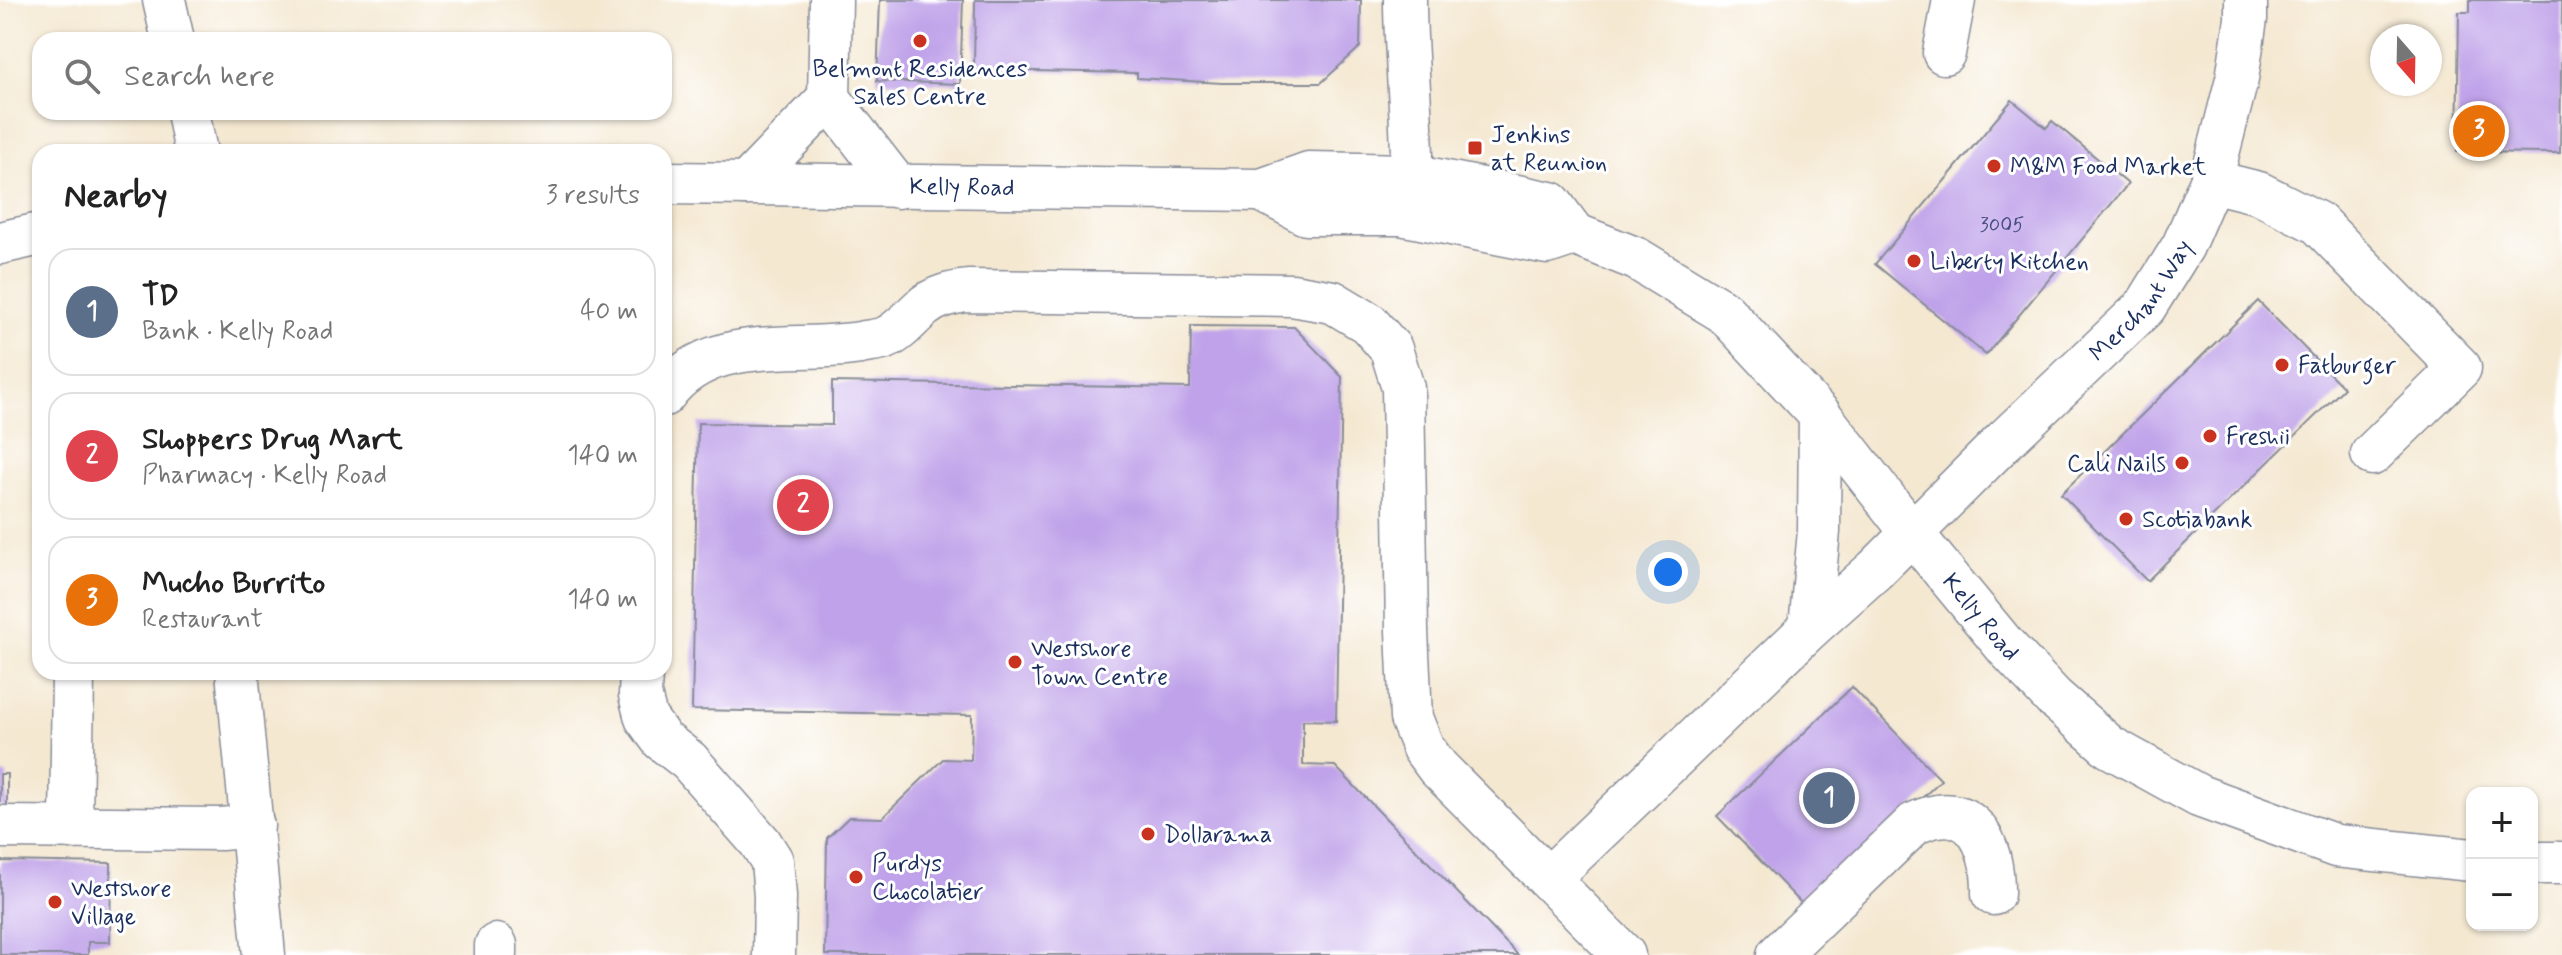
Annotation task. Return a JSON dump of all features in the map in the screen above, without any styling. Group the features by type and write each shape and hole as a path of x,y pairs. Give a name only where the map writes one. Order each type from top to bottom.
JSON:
{"street":[{"path":"164,0 171,32"},
{"path":"831,0 829,98 898,187"},
{"path":"1405,0 1405,45 1413,114 1412,175"},
{"path":"1944,53 1954,0"},
{"name":"Merchant Way","path":"1549,878 1810,628 1875,570 2145,307 2183,246 2211,181 2237,79 2246,0"},
{"path":"746,184 829,98"},
{"path":"190,120 194,144"},
{"name":"Kelly Road","path":"672,183 1261,190 1309,173 1412,175 1551,203 1574,234 1637,259 1724,312 1820,415 2006,647 2053,697 2110,747 2199,796 2336,846 2466,859"},
{"path":"2211,181 2259,193 2318,223 2460,368 2372,454"},
{"name":"Kelly Road","path":"1261,190 1306,214 1400,214 1547,243 1574,234"},
{"path":"672,384 702,362 740,350 848,345 887,338 925,305 943,295 968,291 1292,295 1333,302 1368,323 1391,349 1403,388 1411,718 1423,748 1438,768 1624,955"},
{"path":"1810,628 1819,531 1820,415"},
{"path":"71,828 73,680"},
{"path":"238,680 264,955"},
{"path":"641,680 640,695 646,718 662,740 689,761 772,861 774,955"},
{"path":"1778,955 1914,824 1930,816 1958,816 1970,822 1981,837 1991,861 1993,894"},
{"path":"0,827 221,829 253,826"},
{"path":"2538,863 2562,863"}],"building":[{"name":"Belmont Residences Sales Centre","path":"880,0 963,0 960,84 877,81"},
{"path":"975,0 1361,0 1360,47 1321,83 1222,83 1137,78 1137,73 974,70"},
{"path":"2470,0 2562,0 2560,153 2457,152 2459,12 2470,12"},
{"path":"2012,100 2046,128 2052,121 2128,184 1986,355 1875,264"},
{"path":"2258,301 2344,388 2147,581 2061,494"},
{"name":"Westshore Town Centre","path":"1191,326 1294,327 1342,377 1336,721 1303,720 1303,765 1335,766 1518,955 825,955 827,838 849,817 882,818 943,759 971,760 972,715 692,710 698,423 832,425 832,382 1190,388"},
{"path":"1852,687 1941,780 1807,909 1717,816"},
{"path":"0,774 7,774 7,807 0,807"},
{"name":"Westshore Village","path":"0,861 111,863 110,942 88,942 88,955 0,955"}],"place":[{"name":"Belmont Residences Sales Centre","path":"920,41"},
{"name":"Mucho Burrito","path":"2479,131"},
{"name":"Jenkins at Reunion","path":"1475,148"},
{"name":"M&M Food Market","path":"1994,166"},
{"name":"Liberty Kitchen","path":"1914,261"},
{"name":"Fatburger","path":"2282,365"},
{"name":"Freshii","path":"2210,436"},
{"name":"Cali Nails","path":"2182,463"},
{"name":"Shoppers Drug Mart","path":"803,505"},
{"name":"Scotiabank","path":"2126,519"},
{"name":"Westshore Town Centre","path":"1015,662"},
{"name":"TD","path":"1829,798"},
{"name":"Dollarama","path":"1148,834"},
{"name":"Purdys Chocolatier","path":"856,877"},
{"name":"Westshore Village","path":"55,902"}]}
